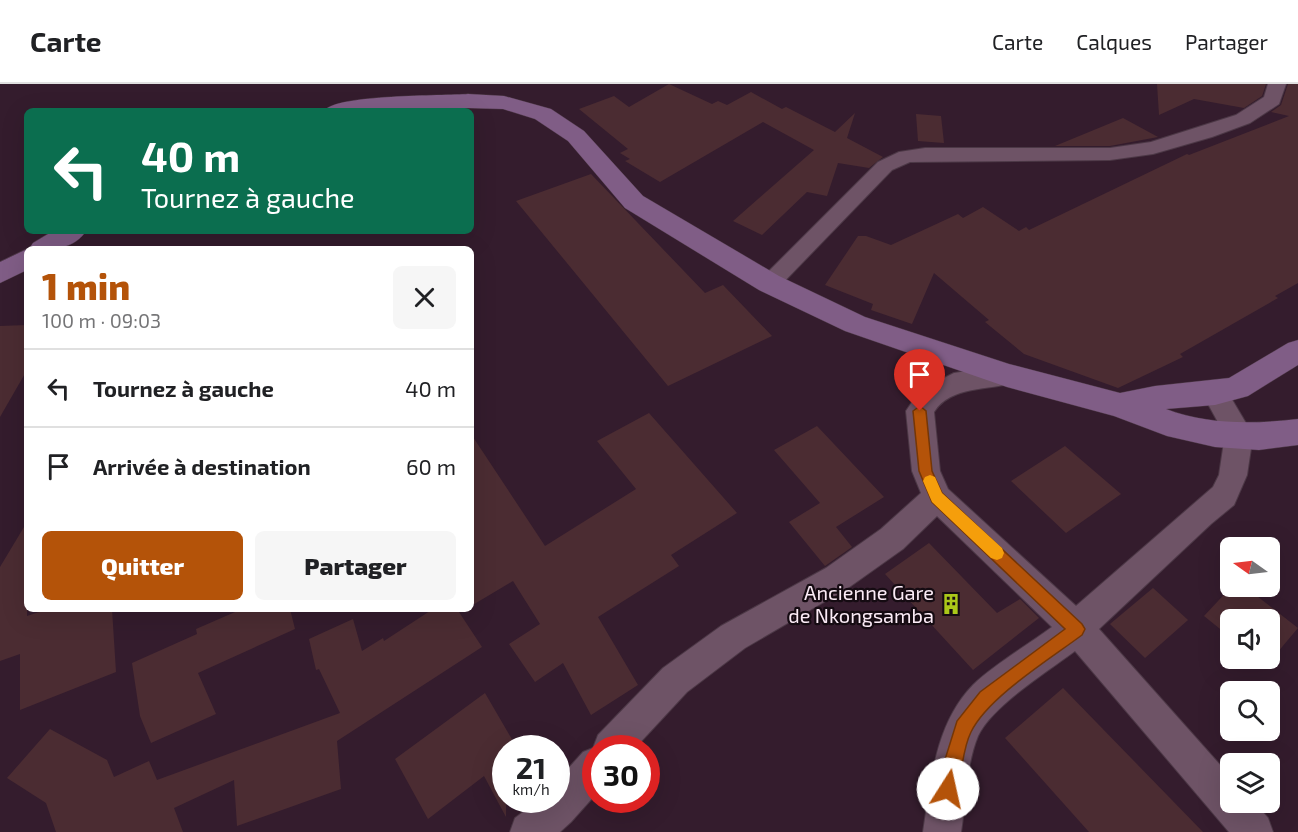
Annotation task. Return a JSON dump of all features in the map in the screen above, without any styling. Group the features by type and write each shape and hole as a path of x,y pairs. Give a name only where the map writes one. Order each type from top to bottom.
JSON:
{"street":[{"path":"769,283 885,166 906,156 1110,154 1153,148 1243,119 1272,100 1277,84"},
{"path":"345,108 468,101 504,103 543,114 576,136 634,202 769,283 855,324 1007,375 1120,405 1167,423 1215,434 1259,437 1298,432"},
{"path":"47,246 68,234"},
{"path":"0,274 24,260"},
{"path":"1120,405 1155,398 1215,393 1237,388 1298,351"},
{"path":"1007,375 954,383 929,397 920,411 926,471 937,497 1077,629 1254,832"},
{"path":"942,832 952,766 963,728 986,698 1077,629 1200,514 1224,496 1233,475 1239,435 1215,393"},
{"path":"622,735 675,680 733,637 837,578 892,539 937,497"},
{"path":"529,832 558,809 582,781"}],"building":[{"path":"669,84 712,104 718,101 727,105 751,92 782,109 786,107 835,132 855,113 847,138 883,157 869,168 838,163 827,196 807,192 762,235 733,221 814,150 763,122 660,182 625,161 630,159 620,153 628,149 579,109 614,96 629,107"},
{"path":"1157,84 1266,84 1262,96 1244,108 1194,99 1159,115"},
{"path":"1288,84 1298,84 1298,283 1275,296 1278,298 1180,354 1183,357 1118,388 1024,354 985,322 989,320 934,273 912,324 871,310 873,304 825,285 858,236 866,236 891,245 958,214 963,218 983,207 1019,231 1026,227 1029,230 1187,154 1289,116 1271,112 1281,105"},
{"path":"916,114 941,116 944,143 918,141"},
{"path":"1123,118 1158,137 1110,146 1055,146"},
{"path":"591,174 705,293 723,285 772,336 668,386 516,201"},
{"path":"24,325 24,375 0,417 0,326"},
{"path":"649,413 737,513 671,555 679,566 598,617 638,685 591,715 563,663 535,682 509,644 540,624 513,581 474,604 474,439 545,546 636,489 597,441"},
{"path":"817,426 884,497 836,527 852,547 825,566 789,522 820,503 774,450"},
{"path":"1065,446 1121,494 1066,533 1011,481"},
{"path":"24,527 24,612 27,612 27,616 39,612 112,612 116,672 20,710 20,654 0,661 0,567"},
{"name":"Ancienne Gare de Nkongsamba","path":"929,543 997,613 1020,599 1039,618 973,670 885,574"},
{"path":"1153,588 1188,620 1145,658 1110,624"},
{"path":"1222,597 1258,597 1274,609 1220,609 1220,629 1204,616"},
{"path":"235,612 291,612 295,629 198,673 216,714 151,743 140,716 132,663 197,634 196,629"},
{"path":"428,612 459,612 482,647 337,741 341,789 237,826 234,780 174,808 183,832 56,832 46,803 7,778 50,729 107,760 114,777 149,761 157,780 340,713 319,669 316,670 309,639 353,619 362,651 383,638 384,641"},
{"path":"1280,614 1298,628 1280,649"},
{"path":"1063,688 1203,832 1089,832 1005,738"},
{"path":"485,693 509,735 492,735 492,791 484,776 428,819 395,759"}],"slow traffic":[{"path":"930,481 937,497 997,553"}],"place":[{"name":"Ancienne Gare de Nkongsamba","path":"951,604"}],"route":[{"path":"920,411 926,471 937,497 1077,629 986,698 963,728 948,789"}]}
